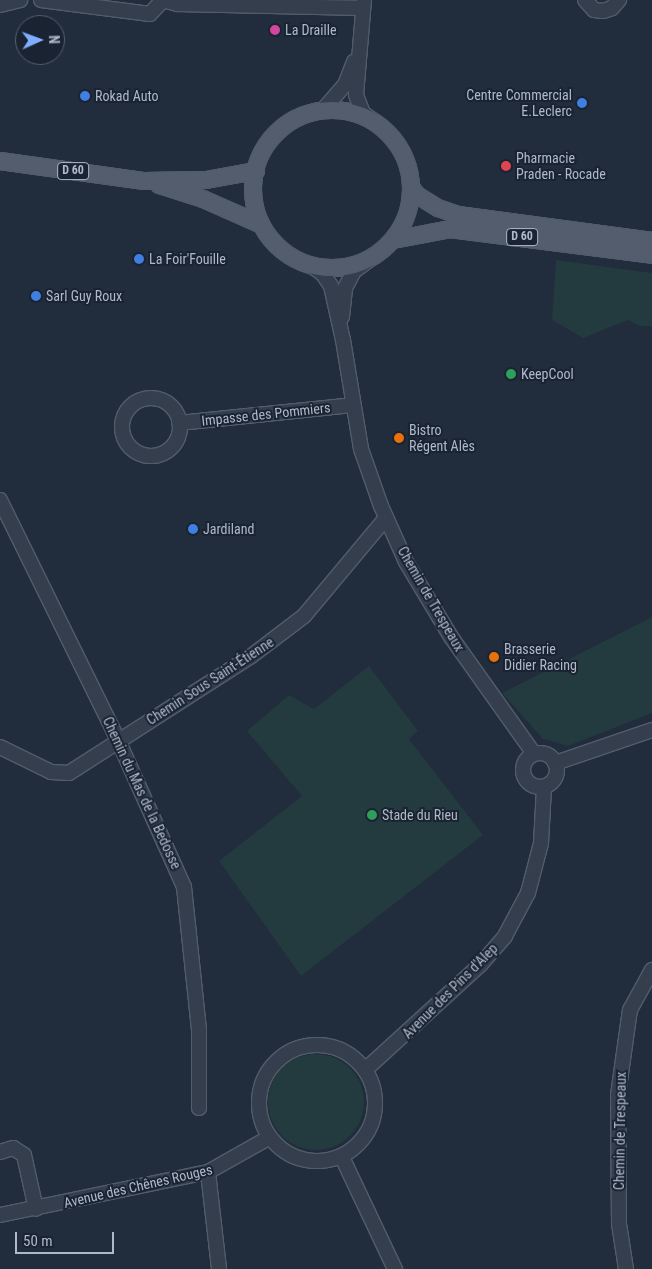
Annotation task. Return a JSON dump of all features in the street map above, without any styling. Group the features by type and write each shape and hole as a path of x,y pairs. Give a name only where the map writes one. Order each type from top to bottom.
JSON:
{"main road":[{"path":"322,111 342,111 362,116 380,126 396,143 407,164 411,187 404,224 393,240 368,260 330,268 310,265 285,252 262,225 254,198 256,171 273,138 287,125 322,111"},
{"name":"D 60","path":"0,161 145,181 206,180 256,171"},
{"name":"D 60","path":"145,181 203,199 262,225"},
{"name":"D 60","path":"411,187 417,195 438,208 458,214 652,241"},
{"name":"D 60","path":"393,240 430,231 458,230 652,255"}],"street":[{"path":"0,5 20,0"},
{"path":"41,0 150,14 163,0 177,4 363,4 356,95 363,113 380,126"},
{"path":"585,0 594,10 603,11 612,8 619,0"},
{"path":"322,111 345,85 360,39"},
{"name":"Chemin de Trespeaux","path":"343,340 342,308 346,288 354,271 368,260"},
{"name":"Chemin de Trespeaux","path":"310,265 322,273 331,286 343,340 352,405 361,449 386,518 426,597 534,754"},
{"path":"148,399 171,406 179,423 179,433 170,449 153,456 135,452 128,446 122,428 129,408 148,399"},
{"name":"Impasse des Pommiers","path":"179,423 352,405"},
{"name":"Chemin du Mas de la Bedosse","path":"0,500 118,740 184,887 198,1030 199,1108"},
{"name":"Chemin Sous Saint-Étienne","path":"0,747 51,772 69,773 250,657 304,616 386,518"},
{"path":"555,763 652,730"},
{"path":"534,754 549,755 555,763 555,778 544,787 533,785 524,777 525,761 534,754"},
{"name":"Avenue des Pins d'Alep","path":"365,1070 480,964 505,936 528,893 541,843 544,787"},
{"name":"Chemin de Trespeaux","path":"626,1269 619,1224 618,1095 630,1010 652,970"},
{"path":"318,1045 336,1048 353,1056 365,1070 376,1097 371,1126 359,1144 342,1157 322,1162 302,1160 284,1152 270,1137 261,1121 259,1103 262,1084 270,1068 284,1055 300,1047 318,1045"},
{"name":"Avenue des Chênes Rouges","path":"0,1215 208,1172 270,1137"},
{"path":"0,1152 13,1148 24,1155 36,1209"},
{"path":"342,1157 395,1269"},
{"path":"208,1172 219,1269"}],"green space":[{"path":"556,260 652,273 652,326 640,326 628,320 583,338 552,320"},
{"path":"652,617 652,713 568,746 543,739 502,693"},
{"name":"Stade du Rieu","path":"369,666 418,731 409,739 483,835 301,976 219,861 302,796 247,731 289,695 314,709"},
{"path":"316,1054 334,1058 350,1068 360,1084 364,1102 360,1120 350,1136 334,1146 316,1150 298,1146 282,1136 272,1120 268,1102 272,1084 282,1068 298,1058"}],"place":[{"name":"La Draille","path":"275,30"},
{"name":"Rokad Auto","path":"85,96"},
{"name":"Centre Commercial E.Leclerc","path":"582,103"},
{"name":"Pharmacie Praden - Rocade","path":"506,166"},
{"name":"La Foir'Fouille","path":"139,259"},
{"name":"Sarl Guy Roux","path":"36,296"},
{"name":"KeepCool","path":"511,374"},
{"name":"Bistro Régent Alès","path":"399,438"},
{"name":"Jardiland","path":"193,529"},
{"name":"Brasserie Didier Racing","path":"494,657"},
{"name":"Stade du Rieu","path":"372,815"}]}
